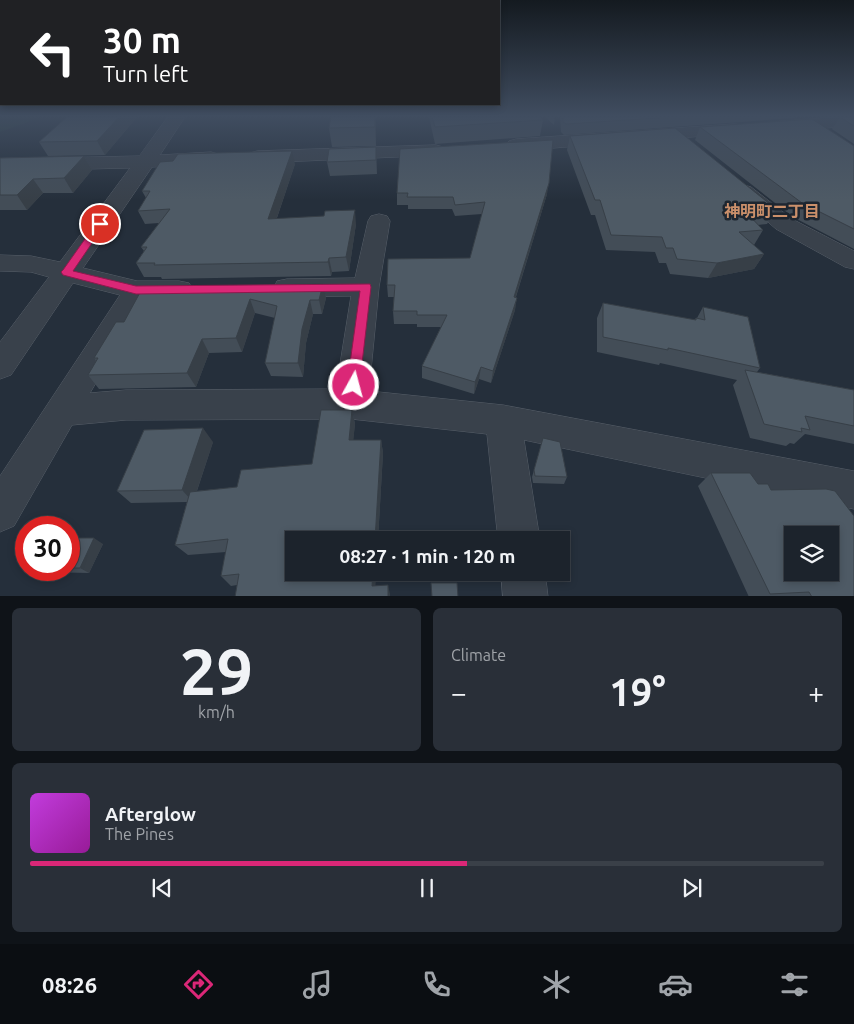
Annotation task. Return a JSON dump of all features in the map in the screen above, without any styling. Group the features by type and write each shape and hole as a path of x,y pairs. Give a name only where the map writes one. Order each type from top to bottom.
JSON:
{"street":[{"path":"0,366 157,145"},
{"path":"501,146 518,145"},
{"path":"687,145 696,152"},
{"path":"0,165 112,164 146,160 454,150"},
{"path":"725,176 784,224 854,261"},
{"path":"352,404 366,287 379,221"},
{"path":"1,264 31,264 136,290 206,289"},
{"path":"266,288 366,287"},
{"path":"0,512 136,290"},
{"path":"62,410 126,405 352,404 503,420 851,493"},
{"path":"503,420 518,531"},
{"path":"524,581 526,596"}],"building":[{"path":"471,145 553,145 549,183 514,297 517,298 493,371 481,367 475,382 422,366 447,315 417,315 417,311 393,311 395,285 387,285 388,259 470,258 485,202 455,205 453,197 407,197 408,193 397,193 400,149"},
{"path":"573,145 696,145 776,209 746,212 763,230 739,232 764,254 717,263 677,259 673,248 666,248 662,237 611,235 600,200 595,200"},
{"path":"724,145 854,146 854,229 802,203"},
{"path":"376,147 376,160 327,162 329,149"},
{"path":"292,151 268,219 324,216 325,211 355,210 346,257 329,258 328,262 154,265 155,263 136,263 147,247 141,247 170,209 138,211 150,191 142,191 160,162 173,161 178,154"},
{"path":"84,156 64,178 33,179 17,195 0,195 0,158"},
{"path":"323,284 319,300 310,300 302,329 298,363 265,363 277,306 250,299 236,338 202,339 187,373 88,375 98,358 94,358 116,322 124,322 143,287"},
{"path":"603,303 696,320 696,318 705,320 703,307 748,317 760,368 668,348 668,350 603,337"},
{"path":"745,370 854,390 854,426 805,416 810,430 801,428 802,432 764,424"},
{"path":"321,410 352,410 349,440 381,440 376,531 285,531 285,581 372,581 372,586 388,585 388,596 235,596 239,574 221,576 228,539 175,545 190,492 237,487 241,470 312,464"},
{"path":"203,428 182,490 117,491 144,430"},
{"path":"543,438 560,442 567,477 535,476 534,470"},
{"path":"711,473 750,473 758,484 768,484 771,490 826,489 835,491 854,516 854,596 811,596 809,592 770,594"},
{"path":"80,538 94,538 80,568"},
{"path":"431,583 457,583 458,596 432,596"}],"district":[{"name":"神明町二丁目","path":"772,211"}],"route":[{"path":"100,224 66,272 110,285 136,290 366,287 354,385"}]}
